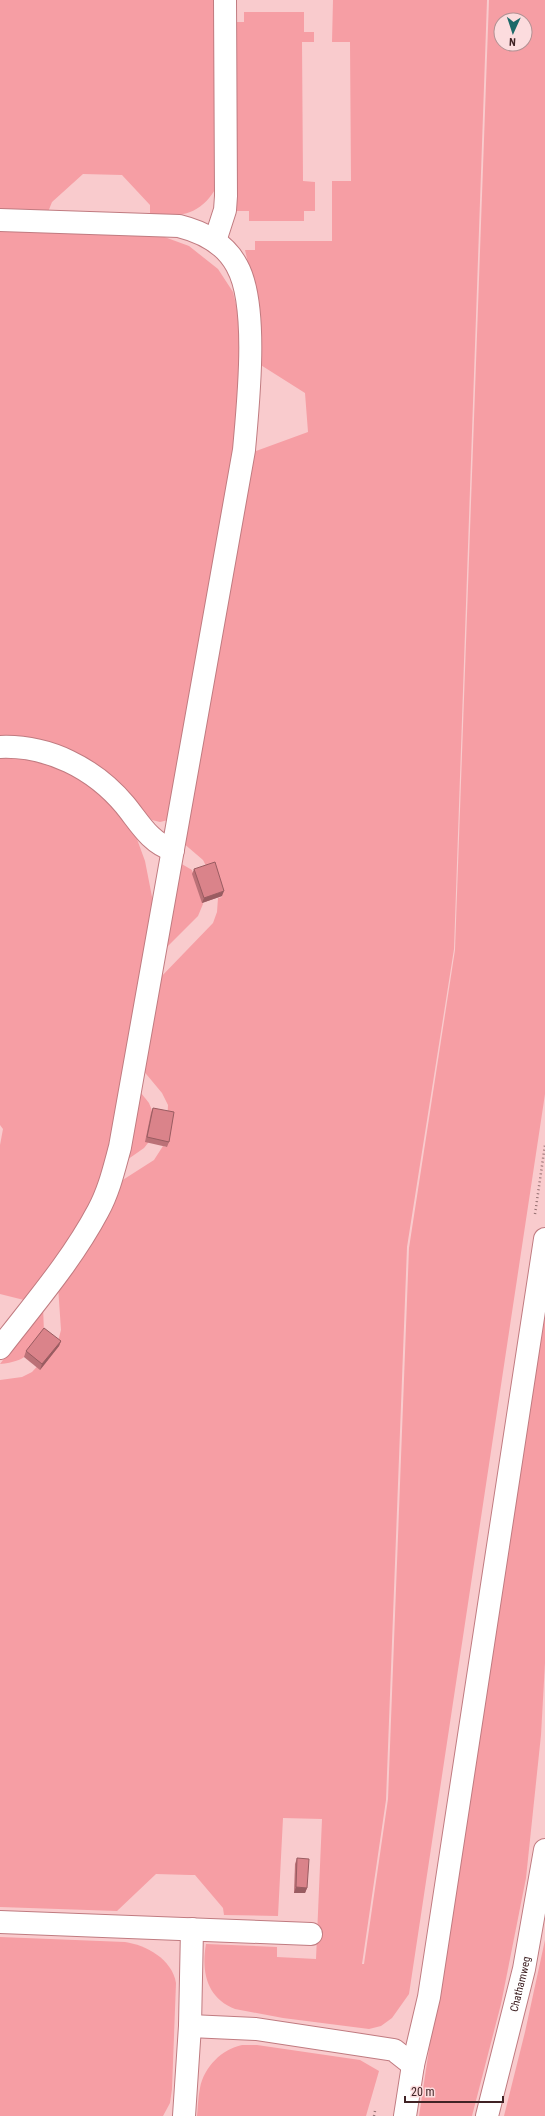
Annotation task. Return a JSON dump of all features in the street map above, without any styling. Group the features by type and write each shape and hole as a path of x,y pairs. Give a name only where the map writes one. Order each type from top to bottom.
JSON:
{"street":[{"path":"215,241 225,210 226,196 225,0"},
{"path":"0,220 179,226 198,231 215,241 227,252 237,266 244,282 250,339 244,450 120,1147 112,1177 99,1210 78,1245 2,1343"},
{"path":"0,747 38,750 64,759 81,768 96,777 122,801 149,836 158,844 173,850"},
{"path":"405,2116 413,2065 429,1997 545,1239"},
{"name":"Chathamweg","path":"488,2116 524,1969 545,1850"},
{"path":"0,1922 311,1934"},
{"path":"184,2116 190,2026 192,1929"},
{"path":"190,2026 256,2029 394,2050 413,2065"}],"shaded area":[{"path":"0,0 217,0 216,188 203,205 188,213 179,215 150,216 150,205 122,175 83,174 52,202 48,212 0,212"},
{"path":"333,0 487,0 454,949 407,1247 386,1800 362,1964 364,1964 388,1799 409,1248 455,950 489,0 545,0 545,1094 409,1994 392,2018 381,2026 369,2029 283,2018 235,2009 218,1998 208,1983 204,1964 206,1944 277,1947 277,1957 316,1959 322,1819 283,1818 278,1916 224,1915 223,1908 195,1875 156,1874 117,1911 0,1907 0,1380 22,1377 32,1372 57,1345 61,1330 58,1286 118,1183 154,1160 163,1146 166,1147 168,1105 162,1093 142,1069 158,980 213,923 217,912 218,898 222,897 203,860 182,842 253,452 308,432 305,393 256,362 252,280 245,250 255,250 255,241 332,241 332,181 351,181 350,42 332,42"},
{"path":"244,12 304,12 304,32 314,32 314,42 302,42 303,181 315,182 315,211 304,211 304,221 249,221 249,211 237,211 235,192 234,22 244,22"},
{"path":"0,227 159,235 189,246 218,269 233,292 240,322 239,426 168,820 160,822 152,820 143,811 0,737"},
{"path":"0,755 15,755 56,765 90,782 134,831 145,861 154,907 109,1156 103,1177 76,1233 24,1300 0,1294 0,1145 3,1129 0,1125"},
{"path":"180,863 192,870 203,904 198,916 163,951"},
{"path":"141,1093 149,1103 153,1113 148,1143 144,1148 124,1162"},
{"path":"545,1277 545,1663 541,1735 526,1878 501,2004 472,2116 419,2116"},
{"path":"43,1306 44,1333 30,1351 22,1358 9,1363 0,1364"},
{"path":"0,1937 125,1942 141,1946 164,1960 174,1974 176,1983 172,2089 170,2103 163,2116 0,2116"},
{"path":"545,1940 545,2116 504,2116 525,2032"},
{"path":"242,2045 257,2045 360,2060 379,2071 366,2116 197,2116 198,2098 205,2073 221,2055 228,2050"}],"building":[{"path":"215,862 224,891 204,898 194,869"},
{"path":"153,1108 174,1112 169,1142 147,1137"},
{"path":"44,1328 61,1341 42,1364 26,1351"},
{"path":"297,1858 309,1859 307,1888 296,1887"}]}
